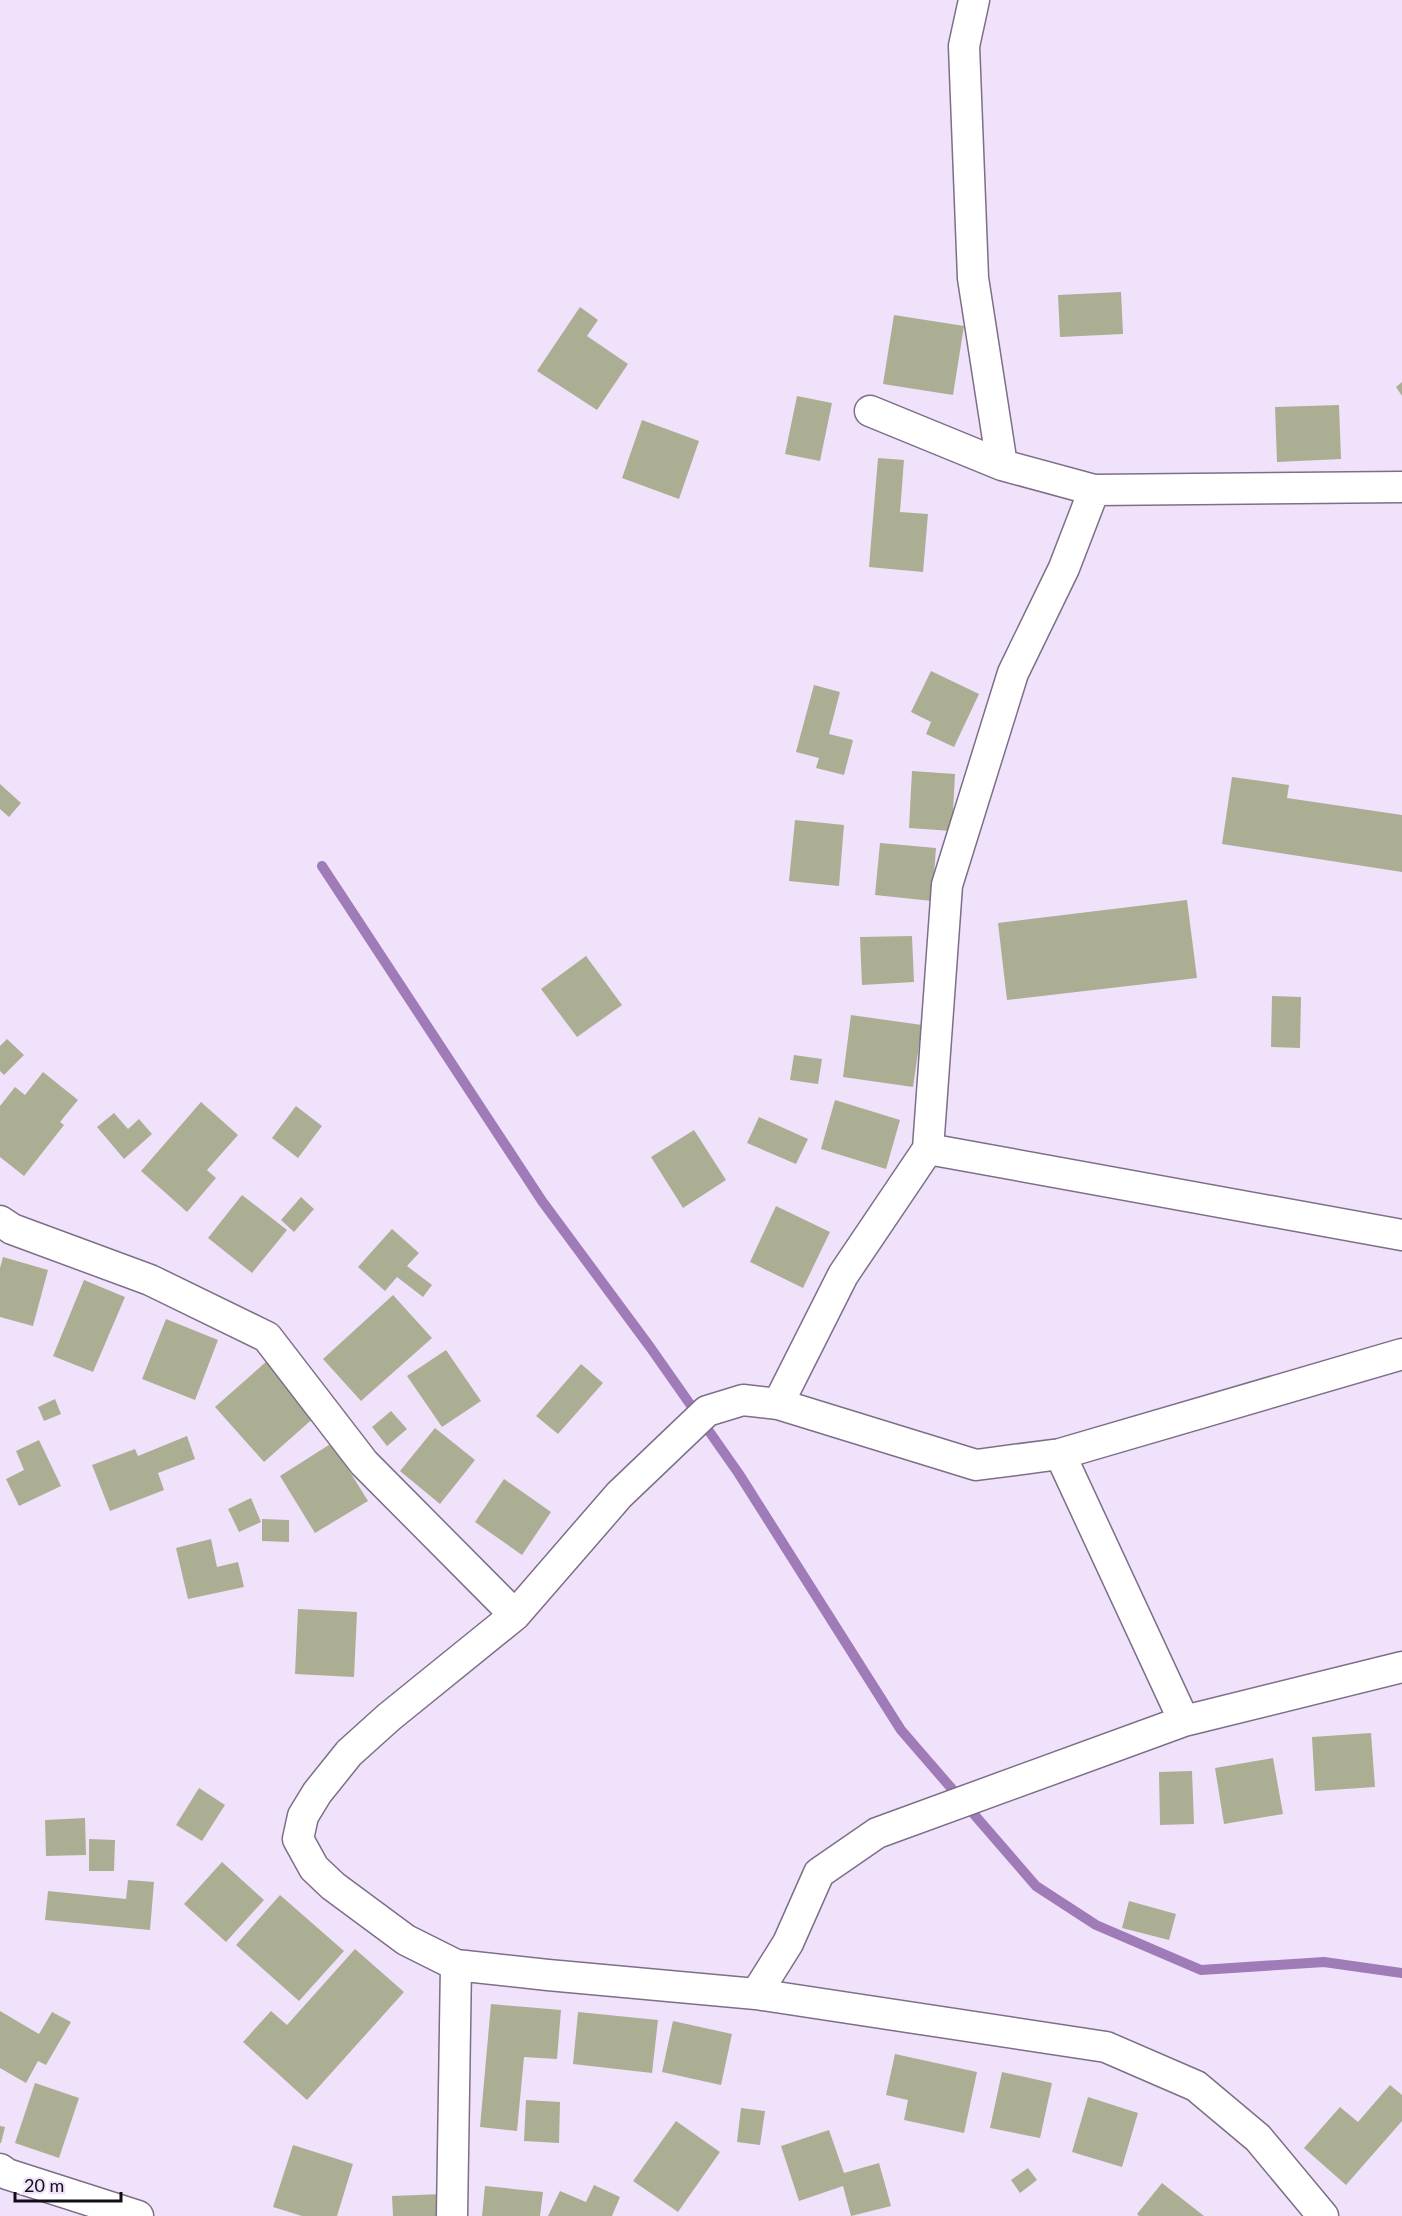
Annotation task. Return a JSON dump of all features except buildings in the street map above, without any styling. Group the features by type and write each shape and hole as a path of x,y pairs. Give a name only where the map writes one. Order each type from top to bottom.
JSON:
{"street":[{"path":"974,0 964,46 972,278 1002,465"},
{"path":"870,411 1002,465 1094,490 1402,487"},
{"path":"778,1404 843,1275 928,1149 947,885 1013,673 1064,568 1094,490"},
{"path":"928,1149 1402,1235"},
{"path":"0,1221 12,1229 150,1280 267,1337 364,1463 515,1616"},
{"path":"1323,2216 1258,2138 1196,2086 1106,2047 756,1994 548,1976 456,1965 406,1940 333,1886 314,1868 298,1839 303,1816 317,1793 349,1753 389,1717 515,1616 619,1495 707,1411 743,1400 778,1404 976,1465 1060,1454 1402,1353"},
{"path":"1060,1454 1184,1721"},
{"path":"756,1994 788,1943 819,1874 877,1833 1184,1721 1402,1667"},
{"path":"452,2216 456,1965"},
{"path":"0,2169 7,2174 138,2216"}],"waterway":[{"path":"322,866 542,1201 650,1347 739,1474 901,1730 1036,1886 1096,1925 1201,1970 1324,1962 1402,1973"}]}
